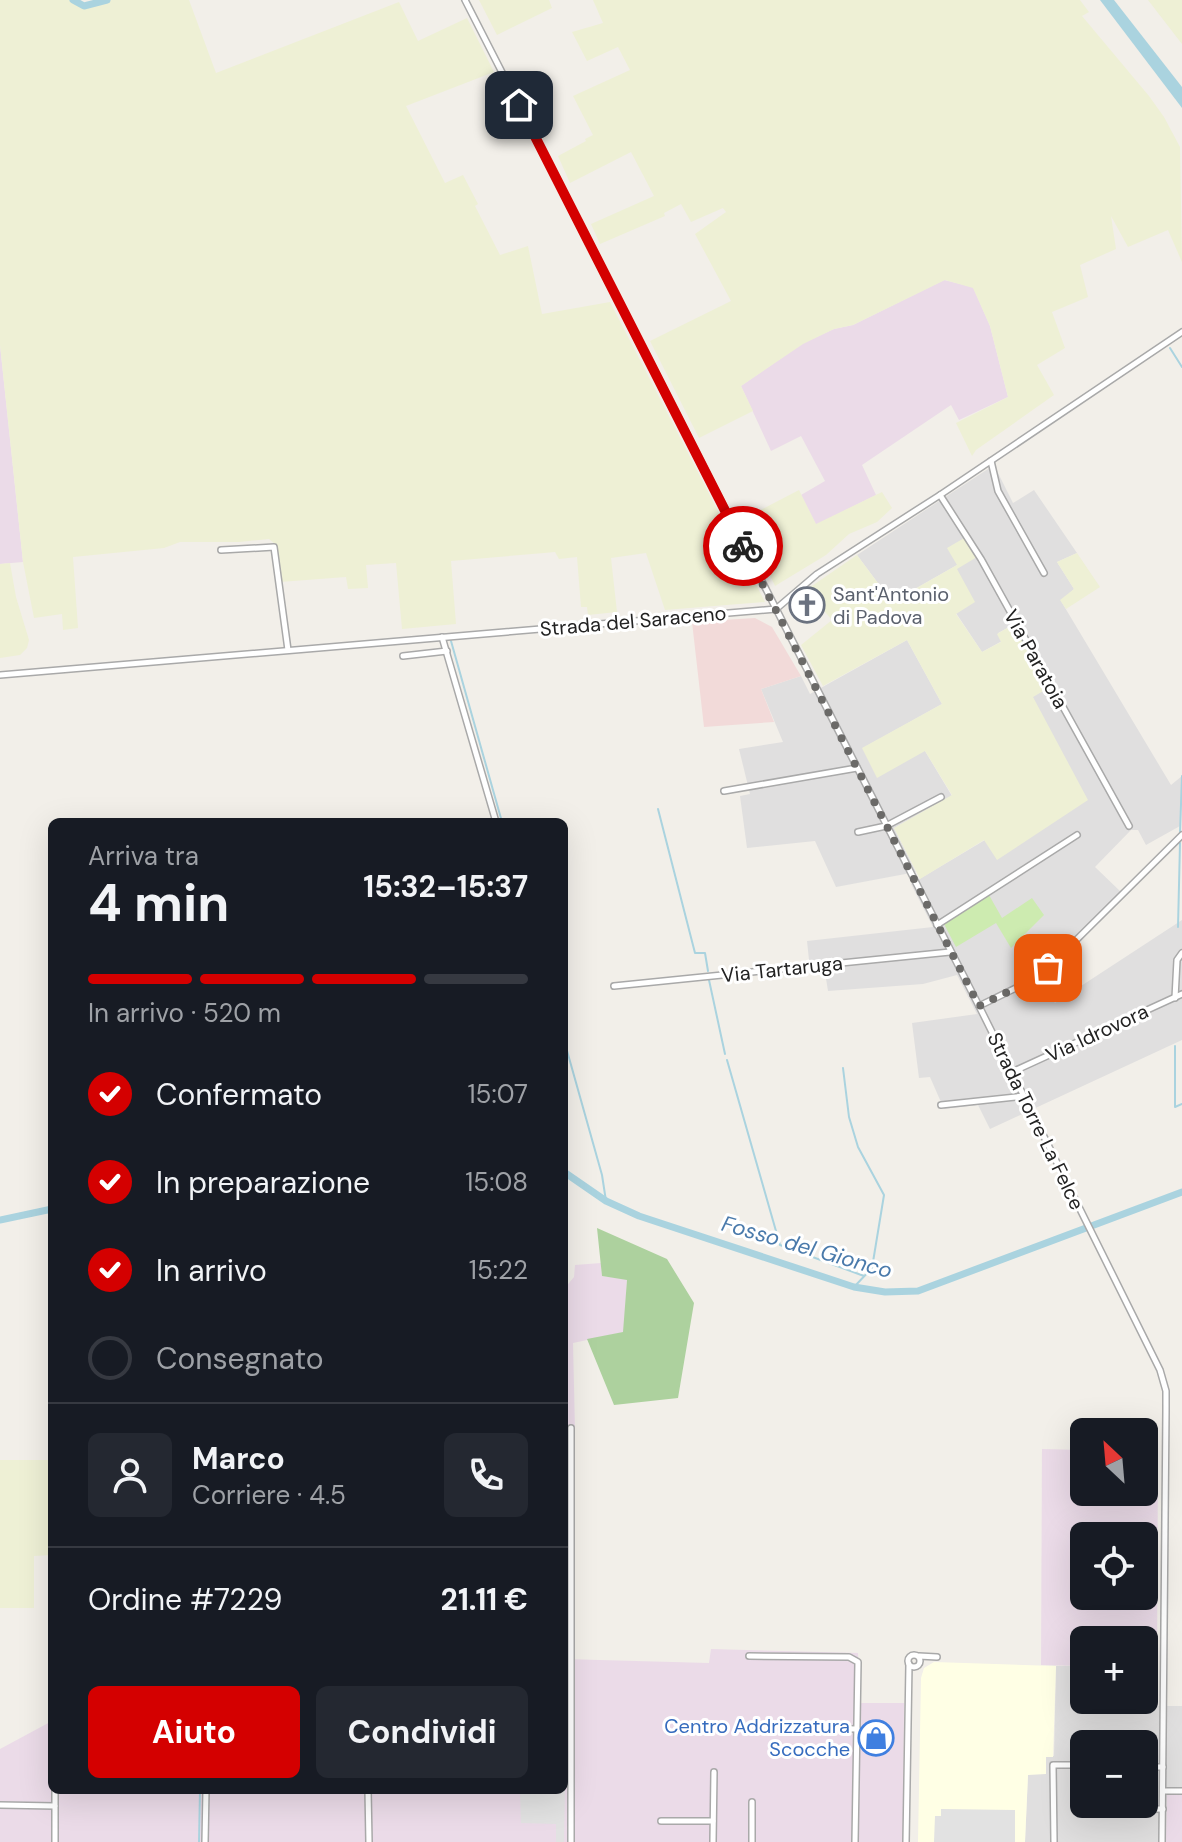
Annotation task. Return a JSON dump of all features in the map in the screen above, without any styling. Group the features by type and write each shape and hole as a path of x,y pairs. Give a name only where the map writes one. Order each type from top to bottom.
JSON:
{"street":[{"name":"Strada Torre La Felce","path":"465,0 1152,1350 1166,1391 1162,1842"},
{"path":"776,609 817,574 1182,332"},
{"path":"991,461 998,491 1044,573"},
{"name":"Via Paratoia","path":"940,495 981,559 1129,826"},
{"path":"221,550 269,545 275,548 288,650"},
{"name":"Strada del Saraceno","path":"0,675 776,609"},
{"path":"442,637 495,818"},
{"path":"403,656 447,651"},
{"path":"724,791 857,768"},
{"path":"858,832 886,826 941,797"},
{"path":"937,925 1077,835"},
{"path":"979,1006 1044,971 1182,835"},
{"name":"Via Tartaruga","path":"614,986 950,952"},
{"path":"1175,998 1176,962 1182,953"},
{"name":"Via Idrovora","path":"1012,1072 1182,994"},
{"path":"941,1105 1024,1096"},
{"path":"571,1428 568,1771 571,1842"},
{"path":"749,1656 849,1657 859,1667 855,1842"},
{"path":"906,1842 910,1657 918,1662"},
{"path":"909,1664 937,1657"},
{"path":"910,1678 918,1662"},
{"path":"801,1728 857,1729"},
{"path":"1054,1841 1053,1765 1070,1765"},
{"path":"1158,1767 1163,1767"},
{"path":"713,1842 714,1772"},
{"path":"1163,1791 1182,1791"},
{"path":"55,1794 55,1842"},
{"path":"205,1842 206,1794"},
{"path":"368,1794 369,1842"},
{"path":"752,1802 752,1842"},
{"path":"0,1805 55,1806"},
{"path":"1158,1809 1163,1809"},
{"path":"661,1821 713,1821"}],"shaded area":[{"path":"0,0 72,0 85,7 112,0 189,0 216,73 399,2 418,41 467,18 494,72 406,106 445,183 463,175 500,255 528,246 542,314 610,302 765,602 665,610 646,553 611,558 617,612 588,615 587,607 581,607 577,557 559,559 555,552 451,561 456,624 402,629 396,563 366,565 368,588 348,589 346,577 280,582 275,544 269,539 180,542 164,548 73,557 78,628 63,630 62,614 34,618 23,562 0,345"},
{"path":"479,0 549,0 552,8 497,35"},
{"path":"593,0 1080,0 1089,12 1082,16 1149,96 1180,147 1182,262 1168,230 1128,247 1111,216 1116,249 1080,265 1088,297 1052,312 1065,348 1037,365 1054,395 976,450 972,456 956,423 1008,397 990,326 973,288 945,280 853,325 834,329 803,344 741,386 753,411 699,438 650,341 731,301 695,234 726,212 723,208 691,222 681,204 664,213 665,216 600,244 591,224 654,196 631,152 570,183 558,156 593,135 573,96 630,70 618,47 587,61 572,32 603,23"},
{"path":"1148,0 1182,0 1182,44"},
{"path":"944,280 973,287 990,326 1008,397 959,420 951,405 862,465 876,495 816,525 801,495 825,481 801,436 771,451 741,386 803,343 834,329 853,325"},
{"path":"0,345 23,562 0,564"},
{"path":"994,465 1013,503 1034,490 1077,553 1057,562 1074,589 1061,601 1171,785 1182,776 1180,826 1146,845 1138,830 1131,830 1095,867 1121,892 1042,970 1033,975 1055,1003 1182,920 1182,1040 990,1129 978,1105 944,1109 930,1077 919,1078 912,1023 977,1014 957,975 923,984 828,991 823,960 809,960 807,941 933,927 911,884 985,840 997,859 1032,697 1049,687 1015,624 998,633 1002,641 982,652 956,613 957,565 892,602 857,555"},
{"path":"799,490 816,524 882,492 892,508 877,522 849,534 826,555 775,586 743,519"},
{"path":"966,537 977,557 957,569 975,602 956,614 982,652 1001,642 997,634 1014,624 1050,687 1033,697 1088,800 997,860 984,840 920,879 894,828 952,795 925,751 877,778 862,748 942,704 907,640 823,686 801,645 832,620 806,590 857,555 892,602 957,565 947,548"},
{"path":"1077,553 1100,587 1066,609 1060,600 1074,589 1057,562"},
{"path":"10,563 29,640 27,648 20,655 0,658 0,564"},
{"path":"755,618 772,627 801,676 761,689 774,722 704,727 692,622"},
{"path":"907,640 942,704 863,748 925,751 952,796 894,828 916,872 836,887 815,841 747,848 740,796 750,794 739,749 783,742 761,689 801,676 810,694"},
{"path":"601,1263 602,1276 627,1279 624,1332 573,1343 575,1429 568,1429 568,1284 574,1277 575,1265"},
{"path":"1042,1449 1070,1450 1070,1506 1158,1506 1158,1522 1070,1522 1070,1610 1157,1610 1157,1626 1070,1626 1070,1666 1041,1665"},
{"path":"0,1460 48,1460 48,1555 34,1556 34,1608 0,1608"},
{"path":"711,1649 858,1653 860,1703 904,1703 903,1842 0,1842 0,1749 48,1723 48,1794 568,1794 568,1659 709,1663"},
{"path":"934,1662 1056,1666 1053,1757 1046,1757 1046,1774 1028,1775 1025,1842 918,1842 921,1678 924,1668"},
{"path":"1056,1666 1070,1666 1070,1714 1158,1714 1158,1706 1182,1706 1182,1787 1167,1787 1166,1842 1025,1842 1028,1775 1046,1756 1054,1756"},
{"path":"1167,1787 1182,1787 1182,1842 1166,1842"},
{"path":"520,1794 565,1794 564,1842 556,1842 556,1824 521,1823"},
{"path":"941,1809 1015,1810 1015,1842 934,1842 935,1816 941,1816"}],"green space":[{"path":"989,895 1002,918 1032,898 1044,915 1011,948 996,923 956,947 944,924"},
{"path":"597,1228 667,1259 694,1303 678,1398 614,1405 587,1339 623,1332 627,1280 602,1276"}],"water":[{"path":"1100,0 1114,0 1182,87 1182,108"}],"waterway":[{"path":"73,0 84,6 107,0"},
{"path":"1170,348 1182,367"},
{"path":"451,641 501,818"},
{"path":"1180,833 1182,776"},
{"path":"658,809 695,953 705,953 708,971"},
{"path":"1178,927 1180,843"},
{"path":"709,980 725,1054"},
{"path":"1175,1046 1175,1107 1182,1104"},
{"path":"568,1054 602,1175 606,1201"},
{"path":"727,1060 780,1245 864,1276"},
{"path":"843,1068 849,1117 858,1147 884,1195 872,1268 854,1287"},
{"name":"Fosso del Gionco","path":"568,1175 606,1201 639,1216 854,1287 885,1292 918,1291 1182,1192"},
{"name":"Fosso del Gionco","path":"0,1220 48,1210"},
{"path":"199,1842 200,1794"}],"way so far":[{"path":"743,546 979,1006 1026,983 1048,968"}],"place":[{"name":"Sant'Antonio di Padova","path":"807,605"},
{"name":"Centro Addrizzatura Scocche","path":"876,1738"}],"route":[{"path":"519,105 743,546"}]}
